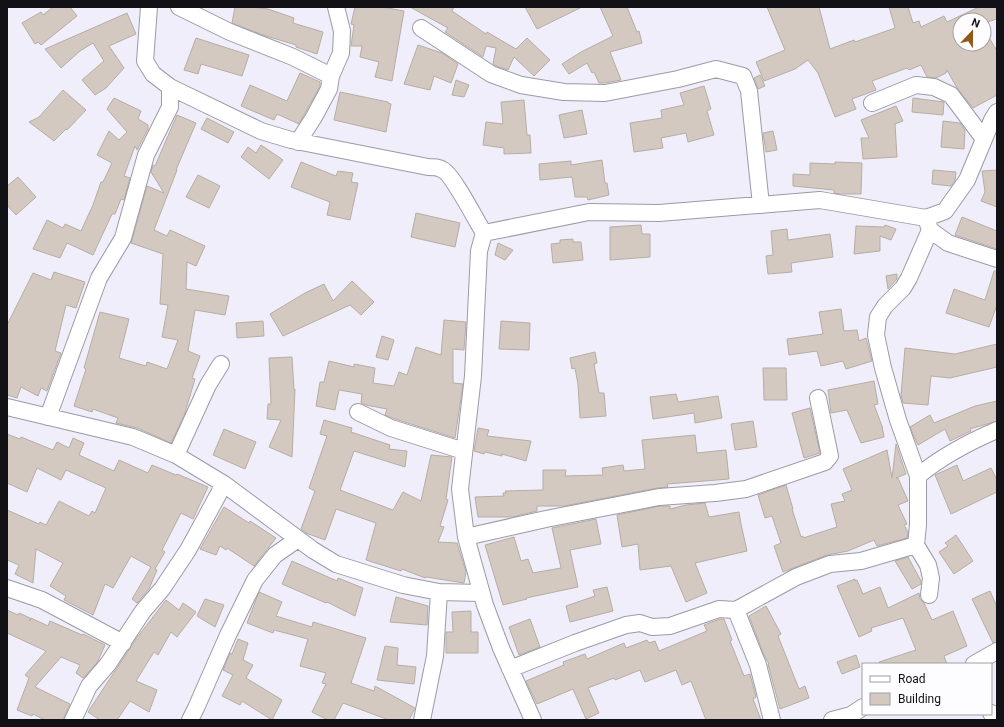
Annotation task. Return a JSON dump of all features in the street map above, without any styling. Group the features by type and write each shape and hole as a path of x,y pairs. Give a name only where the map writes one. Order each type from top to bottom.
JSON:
{"street":[{"path":"149,7 145,61 153,74 170,87 261,130 298,142 445,170 452,179 484,233 479,251 473,376 460,489 466,537 481,593 510,669 533,720"},
{"path":"179,7 230,32 293,58 331,76"},
{"path":"298,142 329,89 331,76 340,53 342,31 336,7"},
{"path":"421,28 490,74 521,85 564,92 605,93 678,79 716,69 743,76 749,91 761,205"},
{"path":"872,103 916,85 934,87 951,95 984,139"},
{"path":"48,417 99,278 122,238 146,155 170,107 170,87"},
{"path":"929,595 931,578 928,565 916,545 918,476 898,420 883,368 876,335 878,317 885,306 903,288 909,278 928,224 945,210 967,180 992,120 997,112"},
{"path":"484,233 589,212 659,213 820,200 928,224 948,243 997,259"},
{"path":"176,455 208,385 222,364"},
{"path":"466,537 546,519 659,497 746,490 825,462 830,456 818,398"},
{"path":"7,407 133,437 176,455 224,484 313,550 336,564 403,585 439,592 481,593"},
{"path":"358,412 391,428 464,450"},
{"path":"918,476 936,461 953,451 997,430"},
{"path":"75,719 89,686 108,664 143,611 162,589 188,550 224,484"},
{"path":"190,720 228,635 255,580 275,555 298,538"},
{"path":"510,669 575,643 626,625 640,623 652,627 670,626 719,608 736,610 796,577 830,564 861,561 916,545"},
{"path":"7,588 42,600 123,643"},
{"path":"422,720 435,656 439,592"},
{"path":"736,610 758,665 772,720"},
{"path":"976,663 997,651"},
{"path":"836,720 851,715 862,708"}],"building":[{"path":"53,7 70,7 77,16 41,45 38,42 35,44 22,23 41,12 43,15"},
{"path":"235,7 268,9 294,18 293,23 323,32 317,54 296,47 296,45 263,35 232,23"},
{"path":"355,7 382,7 404,11 392,81 375,77 379,62 360,57 362,46 351,46 354,25 351,24"},
{"path":"410,7 454,7 452,11 486,34 487,32 516,49 527,38 550,60 534,76 514,57 508,70 499,67 493,64 496,48 486,46 483,57 445,32 448,28"},
{"path":"525,7 582,7 537,29"},
{"path":"600,7 627,7 637,32 639,31 642,43 610,52 621,80 604,83 599,83 594,72 592,73 587,63 569,74 562,64 581,52 613,36"},
{"path":"767,7 819,7 830,49 895,28 889,7 908,7 913,23 919,21 921,27 944,16 947,22 952,20 952,52 992,52 992,43 997,51 997,95 973,108 957,88 947,70 946,73 936,78 927,77 921,65 909,70 907,68 872,81 876,90 852,99 856,109 835,117 818,73 808,60 795,69 764,81 756,62 785,50"},
{"path":"979,7 997,7 997,19 992,21 992,12 968,12"},
{"path":"127,13 136,34 109,46 124,68 106,88 95,95 82,80 104,61 93,43 80,51 61,68 45,49"},
{"path":"196,38 249,55 242,76 201,64 198,74 184,70"},
{"path":"418,45 442,53 458,64 451,83 434,76 430,90 404,84"},
{"path":"300,73 320,82 320,86 299,124 277,114 274,120 241,106 250,85 287,101"},
{"path":"760,75 765,86 758,89 754,78"},
{"path":"456,80 469,85 464,97 452,95"},
{"path":"704,86 711,109 707,111 714,135 688,142 686,133 661,138 663,148 634,152 630,123 662,118 661,110 684,105 680,93"},
{"path":"63,90 86,110 54,141 29,122 39,117"},
{"path":"340,92 388,102 391,104 386,132 334,120"},
{"path":"114,98 141,111 138,119 148,125 148,129 137,150 135,146 124,176 130,178 124,200 121,199 115,214 112,214 93,255 67,243 60,258 33,249 47,220 63,228 65,224 81,231 93,205 101,182 103,182 112,163 97,155 109,131 119,140 127,132 107,109"},
{"path":"913,98 944,102 943,115 912,112"},
{"path":"524,100 527,135 530,135 531,153 504,154 504,148 483,145 486,122 503,124 501,102"},
{"path":"896,106 903,121 895,124 897,157 863,159 861,138 869,138 861,120"},
{"path":"582,110 587,134 564,138 559,115"},
{"path":"177,115 196,123 176,170 154,230 167,236 170,230 205,246 196,266 187,262 186,289 229,296 225,315 195,310 188,351 200,356 192,378 195,379 184,416 171,443 137,428 116,423 118,418 93,409 92,412 74,406 86,369 84,368 100,312 129,319 119,358 146,366 147,362 167,369 178,340 162,337 168,305 160,304 163,254 131,243 147,186 164,193 151,172"},
{"path":"207,118 234,132 228,143 201,129"},
{"path":"943,121 960,123 965,130 964,149 941,147"},
{"path":"773,131 777,150 766,152 763,133"},
{"path":"261,145 283,160 269,179 241,157 248,147 256,153"},
{"path":"602,160 605,183 607,183 609,195 588,200 587,197 575,197 572,177 540,180 539,164 571,161 571,165"},
{"path":"301,162 336,176 338,171 353,173 351,182 358,183 350,220 327,215 330,202 291,187"},
{"path":"835,162 862,163 861,194 839,194 834,193 834,190 793,186 793,174 810,175 810,163 835,164"},
{"path":"933,170 956,172 955,181 951,186 932,184"},
{"path":"997,170 997,207 981,201 985,192 982,171"},
{"path":"198,175 220,186 209,208 186,197"},
{"path":"18,177 36,197 16,215 7,205 7,186"},
{"path":"416,213 460,223 455,247 411,237"},
{"path":"962,217 997,231 997,249 955,235"},
{"path":"641,225 642,234 650,234 650,257 610,260 610,227"},
{"path":"885,225 896,229 891,240 880,236 880,251 854,254 856,226 884,227"},
{"path":"787,229 788,240 830,234 833,257 791,263 792,272 768,274 766,256 773,255 771,231"},
{"path":"573,239 573,242 581,242 583,260 553,263 551,244 560,243 560,240"},
{"path":"498,243 513,250 505,260 495,255"},
{"path":"994,271 997,271 997,305 989,327 946,313 954,289 985,300"},
{"path":"54,272 85,282 76,308 66,305 55,351 61,353 47,391 41,388 38,396 21,387 17,398 7,395 7,325 33,273 51,280"},
{"path":"897,274 897,279 888,289 886,276"},
{"path":"352,281 374,302 361,315 350,305 283,336 270,314 305,293 324,284 333,301"},
{"path":"841,309 844,331 857,330 859,341 866,338 872,361 846,369 843,361 821,366 817,351 789,355 787,339 823,334 819,312"},
{"path":"444,320 466,322 464,350 453,349 453,383 463,384 455,438 385,415 387,409 361,403 362,394 339,390 335,410 316,406 320,382 324,382 329,361 354,367 354,364 375,368 373,383 394,386 399,372 407,375 416,347 441,355"},
{"path":"263,321 264,336 237,338 236,323"},
{"path":"501,321 530,323 529,350 499,349"},
{"path":"382,336 394,340 388,360 376,357"},
{"path":"997,344 997,367 950,378 931,376 928,405 903,403 901,395 905,348 955,354"},
{"path":"595,352 597,363 594,364 599,393 604,393 606,416 580,418 578,384 575,368 572,369 570,358"},
{"path":"292,357 294,390 295,389 292,457 269,447 281,420 267,419 268,404 271,404 269,358"},
{"path":"763,368 786,368 787,400 764,400"},
{"path":"874,381 878,404 874,405 882,426 884,437 861,443 847,410 831,413 828,390"},
{"path":"676,394 678,402 718,396 722,418 695,423 694,413 653,419 650,397"},
{"path":"997,401 997,421 970,429 971,431 950,441 945,429 918,445 910,427 930,415 934,423 975,406"},
{"path":"810,408 820,453 804,458 792,413"},
{"path":"324,420 352,428 351,432 390,445 389,449 407,451 405,467 354,451 340,490 393,510 403,492 421,501 431,455 452,457 446,499 448,500 440,526 444,527 438,542 457,543 466,572 464,583 425,578 402,569 401,571 366,560 376,523 336,509 325,540 306,533 301,529 315,491 309,488 327,436 320,434"},
{"path":"753,421 757,447 735,450 731,424"},
{"path":"478,428 489,430 487,436 531,441 526,461 502,454 502,456 474,451"},
{"path":"224,429 256,442 245,469 213,455"},
{"path":"7,434 20,439 21,437 53,450 57,442 69,448 73,438 84,443 79,455 114,471 119,460 148,473 152,465 208,487 193,519 181,513 162,550 165,552 155,569 157,570 149,589 137,603 132,599 151,567 131,556 113,588 105,584 93,615 64,600 66,596 50,586 63,563 36,549 33,583 15,574 19,565 7,560 7,510 39,524 40,522 46,525 59,501 89,516 92,511 95,513 106,488 66,470 61,480 37,468 27,492 7,483"},
{"path":"695,435 697,453 726,450 729,479 667,484 668,487 564,506 537,506 537,511 512,517 478,517 475,497 504,496 503,493 506,493 505,491 543,490 543,470 566,470 565,476 603,475 602,468 623,465 624,471 645,469 642,440"},
{"path":"896,444 906,474 896,478 898,478 908,501 898,505 907,524 904,525 908,532 907,538 877,546 874,540 848,551 827,555 783,572 774,546 781,543 772,516 765,518 758,495 786,485 792,509 801,537 803,536 803,538 837,527 831,504 845,501 842,494 852,490 843,469 887,450 892,478"},
{"path":"957,465 963,481 991,468 997,480 997,492 951,514 935,475"},
{"path":"705,503 709,517 739,512 747,551 695,563 707,593 686,602 671,566 640,570 638,544 622,547 617,515 660,506 670,506 670,509 686,505"},
{"path":"224,507 249,523 250,521 276,538 254,566 227,548 226,550 220,546 216,555 200,549"},
{"path":"596,519 601,544 570,550 578,587 526,598 527,599 503,605 485,545 514,537 521,561 528,559 533,573 561,568 552,528"},
{"path":"956,535 973,561 954,574 939,552 948,546 945,543"},
{"path":"908,557 921,581 921,584 912,589 895,561"},
{"path":"292,561 337,581 338,578 363,588 355,616 327,602 326,603 282,584"},
{"path":"855,579 855,581 857,580 863,594 880,587 888,608 919,593 920,599 924,603 932,620 953,611 967,646 944,656 947,663 880,663 916,650 903,618 871,628 872,631 859,637 837,586"},
{"path":"607,587 613,611 570,622 566,606 595,596 593,590"},
{"path":"990,591 997,607 997,642 993,643 972,599"},
{"path":"259,592 282,602 276,616 312,627 313,622 366,638 351,683 374,691 375,686 415,708 409,720 389,720 343,703 334,720 328,720 312,712 326,684 322,683 326,673 300,666 308,639 274,630 273,633 247,623"},
{"path":"396,597 428,606 427,625 390,622"},
{"path":"205,599 224,605 215,627 197,616"},
{"path":"166,600 179,610 183,603 196,612 177,637 171,632 158,655 154,652 136,681 157,690 149,712 130,701 117,720 100,720 88,712 136,639"},
{"path":"766,606 781,634 778,636 799,689 805,686 809,698 780,709 769,664 749,616"},
{"path":"7,610 30,618 30,621 31,618 48,626 50,621 82,635 83,634 105,645 97,663 83,678 76,673 80,665 61,657 35,687 70,704 63,720 45,720 33,714 32,716 17,710 29,678 25,675 46,651 7,633"},
{"path":"471,611 471,632 478,632 478,653 446,653 446,632 453,632 452,612"},
{"path":"530,619 540,647 519,655 509,627"},
{"path":"724,619 732,640 730,641 744,676 750,674 756,697 753,699 761,720 706,720 691,681 682,685 676,670 645,682 640,670 615,680 614,678 588,688 599,713 586,719 573,689 537,704 526,681 564,665 563,662 585,654 587,659 624,643 626,648 647,640 649,643 655,641 659,651 707,631 704,625"},
{"path":"238,639 248,643 243,660 253,665 246,678 282,700 272,720 242,701 240,705 222,696 233,675 223,670"},
{"path":"385,646 398,648 397,665 416,667 414,684 377,680"},
{"path":"856,655 860,667 842,674 837,662"}]}
